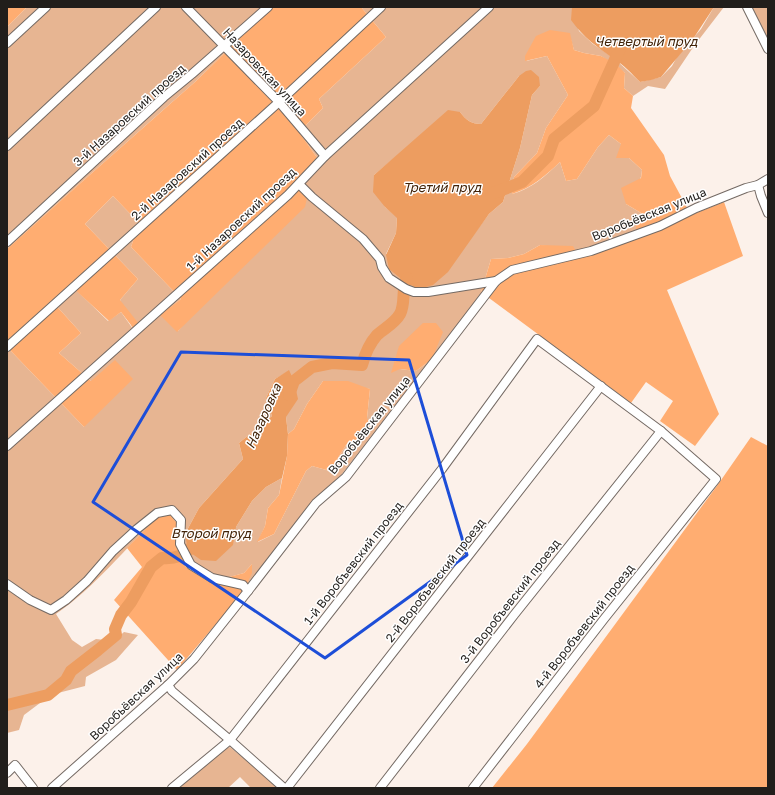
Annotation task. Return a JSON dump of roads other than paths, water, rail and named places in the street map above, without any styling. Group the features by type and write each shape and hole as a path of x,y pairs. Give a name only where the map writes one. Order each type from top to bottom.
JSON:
{"street":[{"path":"7,43 46,7"},
{"path":"7,146 156,7"},
{"name":"Назаровская улица","path":"186,7 279,102 325,156"},
{"name":"3-й Назаровский проезд","path":"7,242 164,97 225,46 268,7"},
{"name":"2-й Назаровский проезд","path":"7,347 279,102 381,7"},
{"name":"1-й Назаровский проезд","path":"7,446 288,195 325,156 489,7"},
{"path":"747,7 768,49"},
{"name":"Воробьёвская улица","path":"52,788 168,685 194,659 316,503 346,477 496,281 512,270 592,250 660,226 696,208 746,188 758,185 768,179"},
{"path":"298,184 363,239 380,259 382,267 389,278 406,289 414,292 428,292 496,281"},
{"path":"758,185 768,213"},
{"name":"1-й Воробъевский проезд","path":"172,788 230,740 442,469 537,338 601,386"},
{"path":"601,386 661,431"},
{"name":"2-й Воробъевский проезд","path":"287,788 601,386"},
{"name":"4-й Воробъевский проезд","path":"473,788 604,619 716,480 661,431"},
{"name":"3-й Воробъевский проезд","path":"380,788 514,615 661,431"},
{"path":"7,584 30,600 51,610 66,600 87,581 113,551 137,529 157,513 172,510 181,520 180,544 191,565 212,578 243,585 248,591"},
{"path":"168,685 172,691 284,788"},
{"path":"7,773 15,765 33,788"}],"water":[{"name":"Четвертый пруд","path":"572,7 714,7 693,39 661,77 640,82 618,61 596,46 580,32 571,20"},
{"name":"Третий пруд","path":"531,70 539,77 540,86 532,95 520,148 503,202 489,214 448,272 433,285 419,289 405,282 389,269 386,255 396,233 397,218 385,207 373,192 374,175 448,110 460,112 469,121 481,124 519,76 526,71"},
{"name":"Второй пруд","path":"289,370 294,381 298,399 286,417 288,434 287,456 282,478 266,487 252,501 236,527 233,545 216,561 201,560 188,551 185,534 199,508 243,459 239,443 272,416 266,398 275,379"}],"waterway":[{"name":"Назаровка","path":"493,193 522,182 548,156 554,139 594,106 622,44"},
{"name":"Назаровка","path":"289,395 294,381 312,367 332,363 362,365 364,357 374,338 393,323 400,314 403,305 404,286 407,278"},
{"name":"Назаровка","path":"7,705 48,695 66,680 71,671 116,635 115,629 121,615 131,602 151,567 162,558 179,556 193,546"}]}
